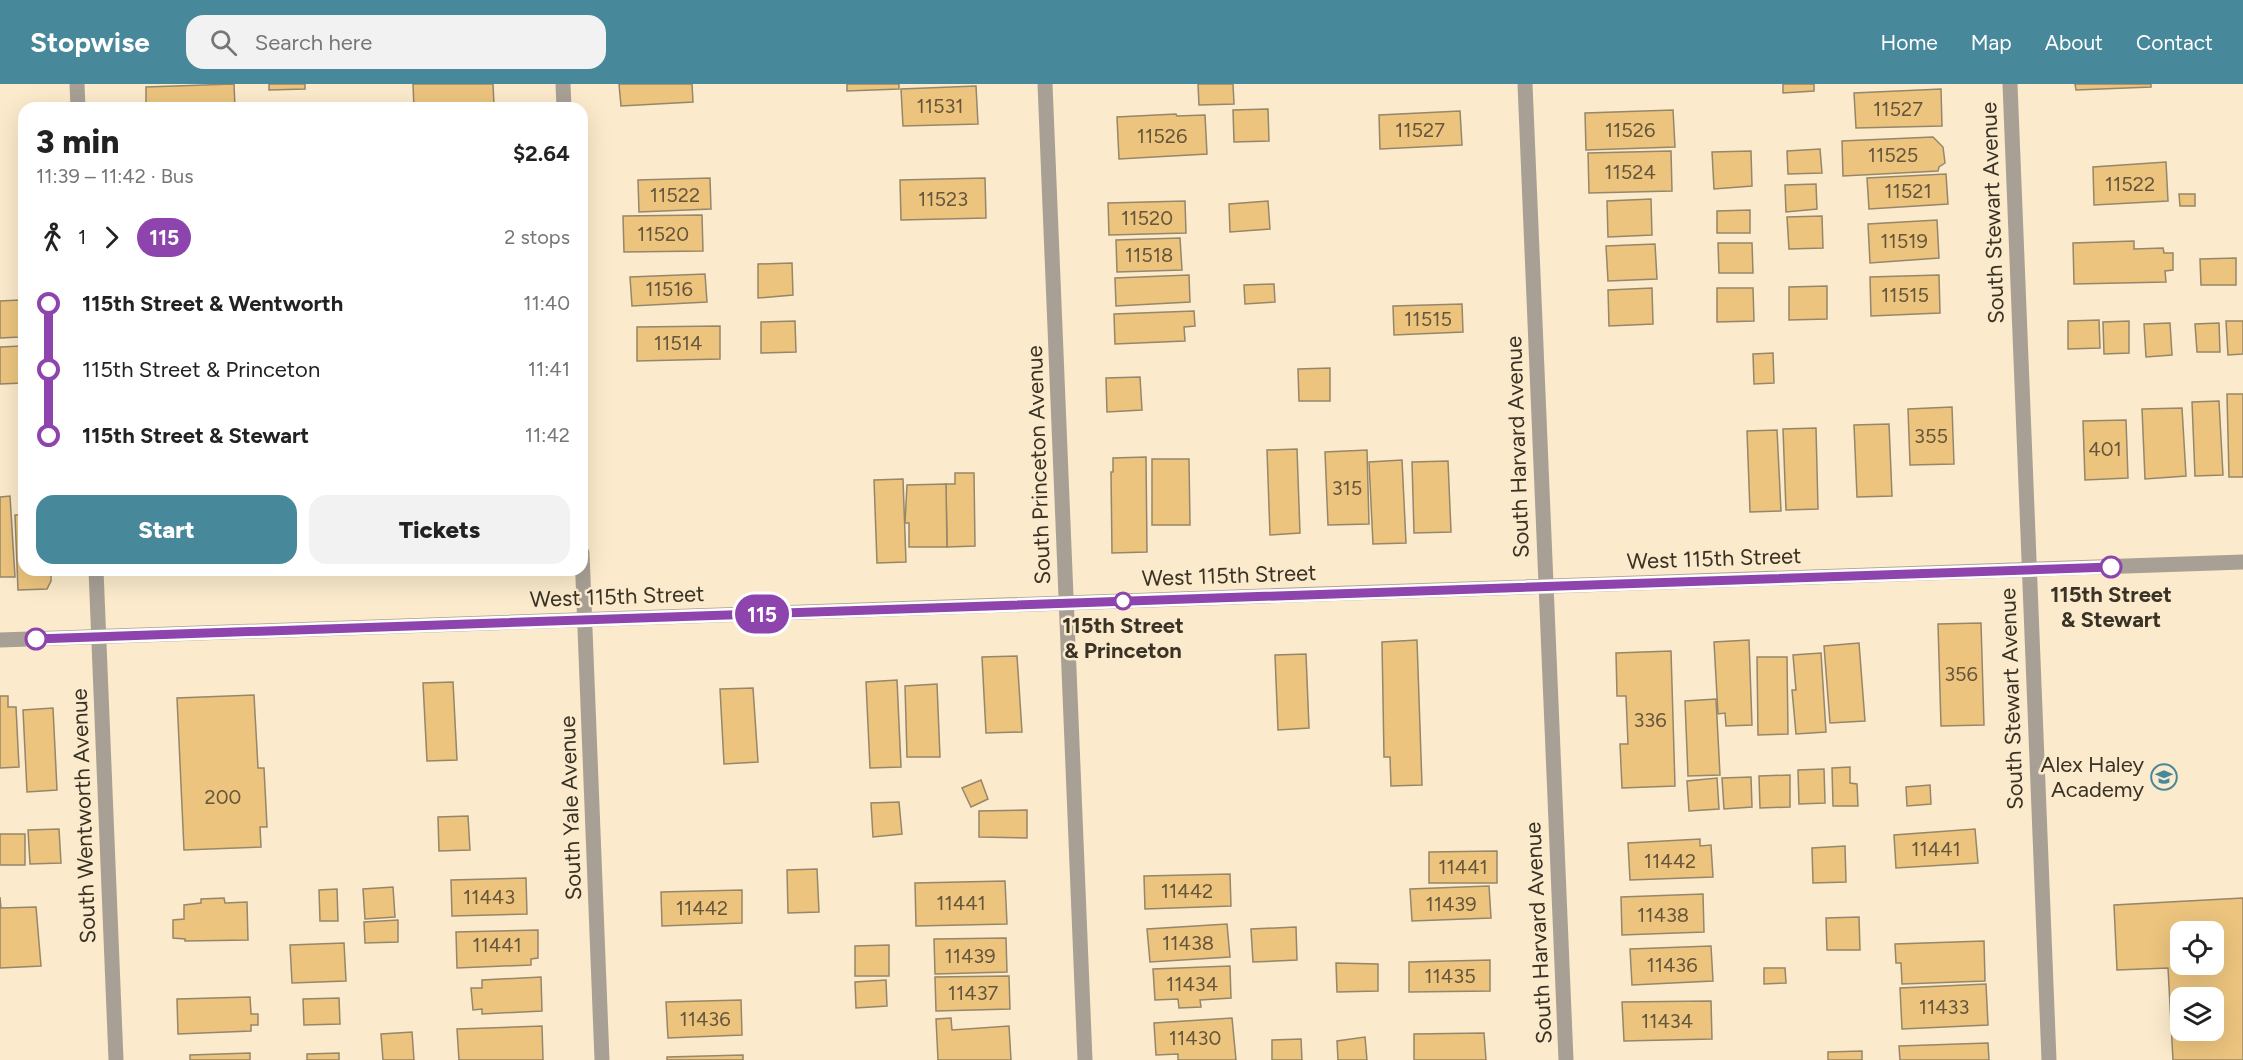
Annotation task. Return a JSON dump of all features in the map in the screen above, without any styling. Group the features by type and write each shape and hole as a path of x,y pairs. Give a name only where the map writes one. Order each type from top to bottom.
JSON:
{"street":[{"path":"77,84 78,102"},
{"path":"563,84 564,102"},
{"name":"South Princeton Avenue","path":"1045,84 1085,1060"},
{"name":"South Harvard Avenue","path":"1525,84 1566,1060"},
{"name":"South Stewart Avenue","path":"2010,84 2049,1060"},
{"name":"West 115th Street","path":"0,640 2243,562"},
{"name":"South Wentworth Avenue","path":"96,576 116,1060"},
{"name":"South Yale Avenue","path":"583,576 602,1060"}],"building":[{"path":"234,84 235,102 146,102 146,87"},
{"path":"269,84 305,84 305,89 269,90"},
{"path":"413,84 493,84 494,102 414,102"},
{"path":"619,84 692,84 693,102 621,106"},
{"path":"847,84 899,84 899,89 847,91"},
{"path":"1198,84 1233,84 1234,104 1199,105"},
{"path":"1783,84 1814,84 1814,91 1783,93"},
{"path":"2075,84 2151,84 2151,87 2076,90"},
{"path":"976,86 978,124 903,126 901,89"},
{"path":"1941,89 1942,126 1856,128 1854,93"},
{"path":"1268,109 1269,141 1234,142 1233,110"},
{"path":"1673,110 1675,147 1586,150 1585,113"},
{"path":"1460,111 1462,145 1380,149 1379,115"},
{"path":"1176,114 1177,116 1205,115 1207,154 1119,159 1117,117"},
{"path":"1933,137 1943,147 1945,163 1939,167 1938,171 1843,176 1842,141"},
{"path":"1820,149 1822,173 1788,174 1787,151"},
{"path":"1671,151 1672,191 1589,193 1588,153"},
{"path":"1751,151 1752,186 1714,189 1712,152"},
{"path":"2166,162 2168,201 2094,205 2093,167"},
{"path":"1946,174 1948,204 1869,209 1867,178"},
{"path":"710,178 711,209 639,212 638,180"},
{"path":"985,178 986,218 901,220 900,180"},
{"path":"1816,184 1817,209 1786,212 1785,185"},
{"path":"2179,194 2195,194 2195,206 2180,206"},
{"path":"1651,199 1652,235 1608,237 1607,201"},
{"path":"1185,201 1186,233 1109,235 1108,203"},
{"path":"1268,201 1270,229 1230,232 1229,204"},
{"path":"1750,210 1750,233 1717,233 1717,211"},
{"path":"702,215 703,251 624,252 623,216"},
{"path":"1822,216 1823,248 1789,249 1787,217"},
{"path":"1937,220 1939,258 1870,263 1868,224"},
{"path":"1180,238 1182,270 1117,272 1116,240"},
{"path":"2134,241 2134,249 2163,248 2164,253 2173,253 2173,270 2165,271 2166,282 2074,284 2073,243"},
{"path":"1718,243 1752,243 1753,273 1719,273"},
{"path":"1655,244 1657,279 1608,281 1606,246"},
{"path":"2236,258 2236,285 2201,285 2200,259"},
{"path":"792,263 793,295 758,298 758,264"},
{"path":"705,274 707,302 632,306 630,277"},
{"path":"1189,275 1190,302 1116,306 1115,278"},
{"path":"1939,275 1940,313 1871,316 1870,277"},
{"path":"1274,284 1275,302 1245,304 1244,285"},
{"path":"1827,286 1827,319 1789,320 1789,287"},
{"path":"1652,288 1653,324 1609,326 1608,290"},
{"path":"1717,288 1753,288 1754,321 1717,322"},
{"path":"18,300 18,337 0,338 0,301"},
{"path":"1462,304 1463,332 1394,335 1393,306"},
{"path":"1194,311 1195,326 1184,327 1185,341 1115,344 1114,314"},
{"path":"2099,320 2100,348 2068,349 2068,321"},
{"path":"795,321 796,352 761,353 761,322"},
{"path":"2129,321 2129,353 2104,354 2103,322"},
{"path":"2226,321 2243,321 2243,354 2228,355"},
{"path":"2170,323 2172,355 2146,357 2144,324"},
{"path":"2219,323 2220,352 2197,352 2195,324"},
{"path":"720,326 720,359 637,361 637,327"},
{"path":"18,346 18,383 0,384 0,347"},
{"path":"1773,353 1774,383 1754,384 1753,354"},
{"path":"1330,368 1330,401 1299,401 1298,369"},
{"path":"1140,377 1142,410 1107,412 1106,378"},
{"path":"2227,394 2243,394 2243,477 2229,477"},
{"path":"2219,401 2223,475 2195,476 2192,402"},
{"path":"1952,407 1954,464 1910,465 1908,409"},
{"path":"2182,408 2186,476 2145,479 2142,409"},
{"path":"2126,420 2128,478 2085,480 2083,421"},
{"path":"1889,424 1892,496 1857,497 1854,425"},
{"path":"1816,428 1818,509 1786,510 1783,429"},
{"path":"1777,430 1781,511 1750,512 1747,431"},
{"path":"1297,449 1300,533 1270,535 1267,450"},
{"path":"1367,450 1369,524 1328,525 1325,452"},
{"path":"1146,457 1147,552 1112,553 1111,472 1113,472 1113,458"},
{"path":"1152,459 1189,459 1190,525 1152,525"},
{"path":"1402,460 1406,543 1373,544 1369,462"},
{"path":"1448,461 1451,532 1414,533 1412,462"},
{"path":"955,473 974,473 975,546 947,547 946,484 955,484"},
{"path":"903,479 906,562 877,563 874,480"},
{"path":"946,484 947,547 909,547 909,523 905,523 907,485"},
{"path":"10,496 15,577 0,577 0,497"},
{"path":"15,515 18,515 18,576 51,576 47,589 18,590"},
{"path":"1981,623 1984,725 1941,726 1938,624"},
{"path":"1417,640 1422,785 1391,786 1390,757 1384,757 1382,642"},
{"path":"1749,640 1752,725 1726,726 1725,713 1718,714 1714,642"},
{"path":"1859,643 1865,721 1830,723 1824,646"},
{"path":"1671,651 1675,786 1622,788 1620,744 1628,744 1626,696 1617,696 1616,653"},
{"path":"1821,653 1826,732 1796,734 1792,690 1796,690 1793,655"},
{"path":"1306,654 1309,728 1278,730 1275,655"},
{"path":"1017,656 1022,732 986,733 982,657"},
{"path":"1757,657 1787,657 1788,734 1758,735"},
{"path":"897,680 901,767 870,768 866,682"},
{"path":"453,682 457,760 427,761 423,683"},
{"path":"937,684 940,757 907,757 905,686"},
{"path":"753,688 758,762 724,764 720,689"},
{"path":"254,695 258,768 264,768 267,827 260,827 261,847 184,850 177,698"},
{"path":"0,696 8,696 8,707 16,707 19,767 0,768"},
{"path":"1716,699 1720,775 1688,776 1685,701"},
{"path":"53,708 57,790 27,792 23,710"},
{"path":"1850,767 1850,783 1857,784 1858,806 1833,806 1832,768"},
{"path":"1824,769 1825,803 1799,804 1798,770"},
{"path":"1790,775 1790,807 1760,808 1759,776"},
{"path":"1751,777 1752,807 1724,809 1722,778"},
{"path":"1717,778 1719,809 1689,811 1687,781"},
{"path":"981,780 988,799 971,807 962,788"},
{"path":"1930,785 1931,804 1907,806 1906,787"},
{"path":"899,802 902,834 873,837 871,803"},
{"path":"1027,810 1027,838 979,837 979,811"},
{"path":"468,816 470,850 439,851 438,817"},
{"path":"59,829 61,863 30,864 28,830"},
{"path":"1975,829 1978,863 1896,868 1894,835"},
{"path":"0,834 25,834 25,865 0,865"},
{"path":"1700,839 1700,846 1711,845 1713,877 1630,880 1628,843"},
{"path":"1845,846 1846,882 1813,883 1812,848"},
{"path":"1497,851 1497,883 1429,883 1429,852"},
{"path":"817,869 819,912 788,913 787,870"},
{"path":"1230,874 1231,906 1145,909 1144,876"},
{"path":"526,878 527,914 452,916 451,880"},
{"path":"1005,881 1007,924 916,926 915,883"},
{"path":"1489,886 1491,918 1412,921 1410,889"},
{"path":"393,887 395,917 365,919 363,889"},
{"path":"337,889 338,921 320,921 319,890"},
{"path":"742,890 742,923 662,926 661,892"},
{"path":"1703,894 1704,932 1622,935 1621,897"},
{"path":"0,897 1,908 36,907 41,966 0,968"},
{"path":"224,898 225,903 247,902 248,940 185,941 185,939 173,938 173,920 184,919 184,905 201,903 201,899"},
{"path":"2243,898 2243,1060 2173,1060 2172,1041 2224,1041 2224,987 2170,987 2170,1005 2168,968 2117,970 2114,905"},
{"path":"1859,917 1860,950 1827,950 1826,918"},
{"path":"398,920 398,942 365,943 364,922"},
{"path":"1227,924 1230,957 1150,962 1147,929"},
{"path":"1296,927 1297,960 1253,962 1251,929"},
{"path":"538,930 538,958 531,959 531,965 457,968 456,932"},
{"path":"1006,938 1007,972 935,974 934,939"},
{"path":"1984,941 1985,981 1902,984 1901,963 1896,963 1895,944"},
{"path":"344,943 346,981 292,983 290,945"},
{"path":"889,945 889,976 855,976 855,946"},
{"path":"1711,946 1713,981 1632,985 1630,949"},
{"path":"1490,960 1490,991 1409,992 1409,962"},
{"path":"1336,963 1378,964 1378,991 1337,992"},
{"path":"1230,966 1231,998 1200,1000 1201,1007 1179,1008 1178,999 1155,1000 1153,969"},
{"path":"1764,968 1785,968 1786,983 1764,984"},
{"path":"1009,976 1010,1009 936,1011 935,977"},
{"path":"541,977 542,1011 482,1014 482,1009 473,1010 471,988 482,988 482,980"},
{"path":"886,980 887,1006 856,1008 855,982"},
{"path":"1986,984 1988,1025 1902,1029 1900,988"},
{"path":"250,997 251,1014 258,1014 258,1025 251,1025 251,1031 178,1034 177,999"},
{"path":"339,998 340,1024 304,1025 303,999"},
{"path":"741,1000 742,1035 668,1038 666,1002"},
{"path":"1711,1001 1712,1039 1624,1041 1622,1002"},
{"path":"951,1018 952,1030 1009,1026 1011,1060 938,1060 936,1019"},
{"path":"1232,1018 1236,1060 1178,1060 1178,1054 1156,1055 1154,1023"},
{"path":"542,1026 543,1060 459,1060 457,1029"},
{"path":"412,1032 414,1060 383,1060 381,1034"},
{"path":"1484,1033 1486,1060 1414,1060 1414,1034"},
{"path":"1365,1037 1367,1060 1338,1060 1337,1041"},
{"path":"1301,1039 1302,1060 1272,1060 1272,1040"},
{"path":"1988,1043 1989,1060 1900,1060 1899,1046"},
{"path":"1862,1051 1862,1060 1828,1060 1828,1052"},
{"path":"250,1053 250,1060 190,1060 190,1055"},
{"path":"339,1053 339,1060 307,1060 307,1054"},
{"path":"743,1055 743,1060 667,1060 667,1057"}],"bus line":[{"name":"115","path":"36,639 2111,567"}],"place":[{"name":"115th Street & Stewart","path":"2111,567"},
{"name":"115th Street & Princeton","path":"1123,601"},
{"name":"Alex Haley Academy","path":"2164,777"}]}
